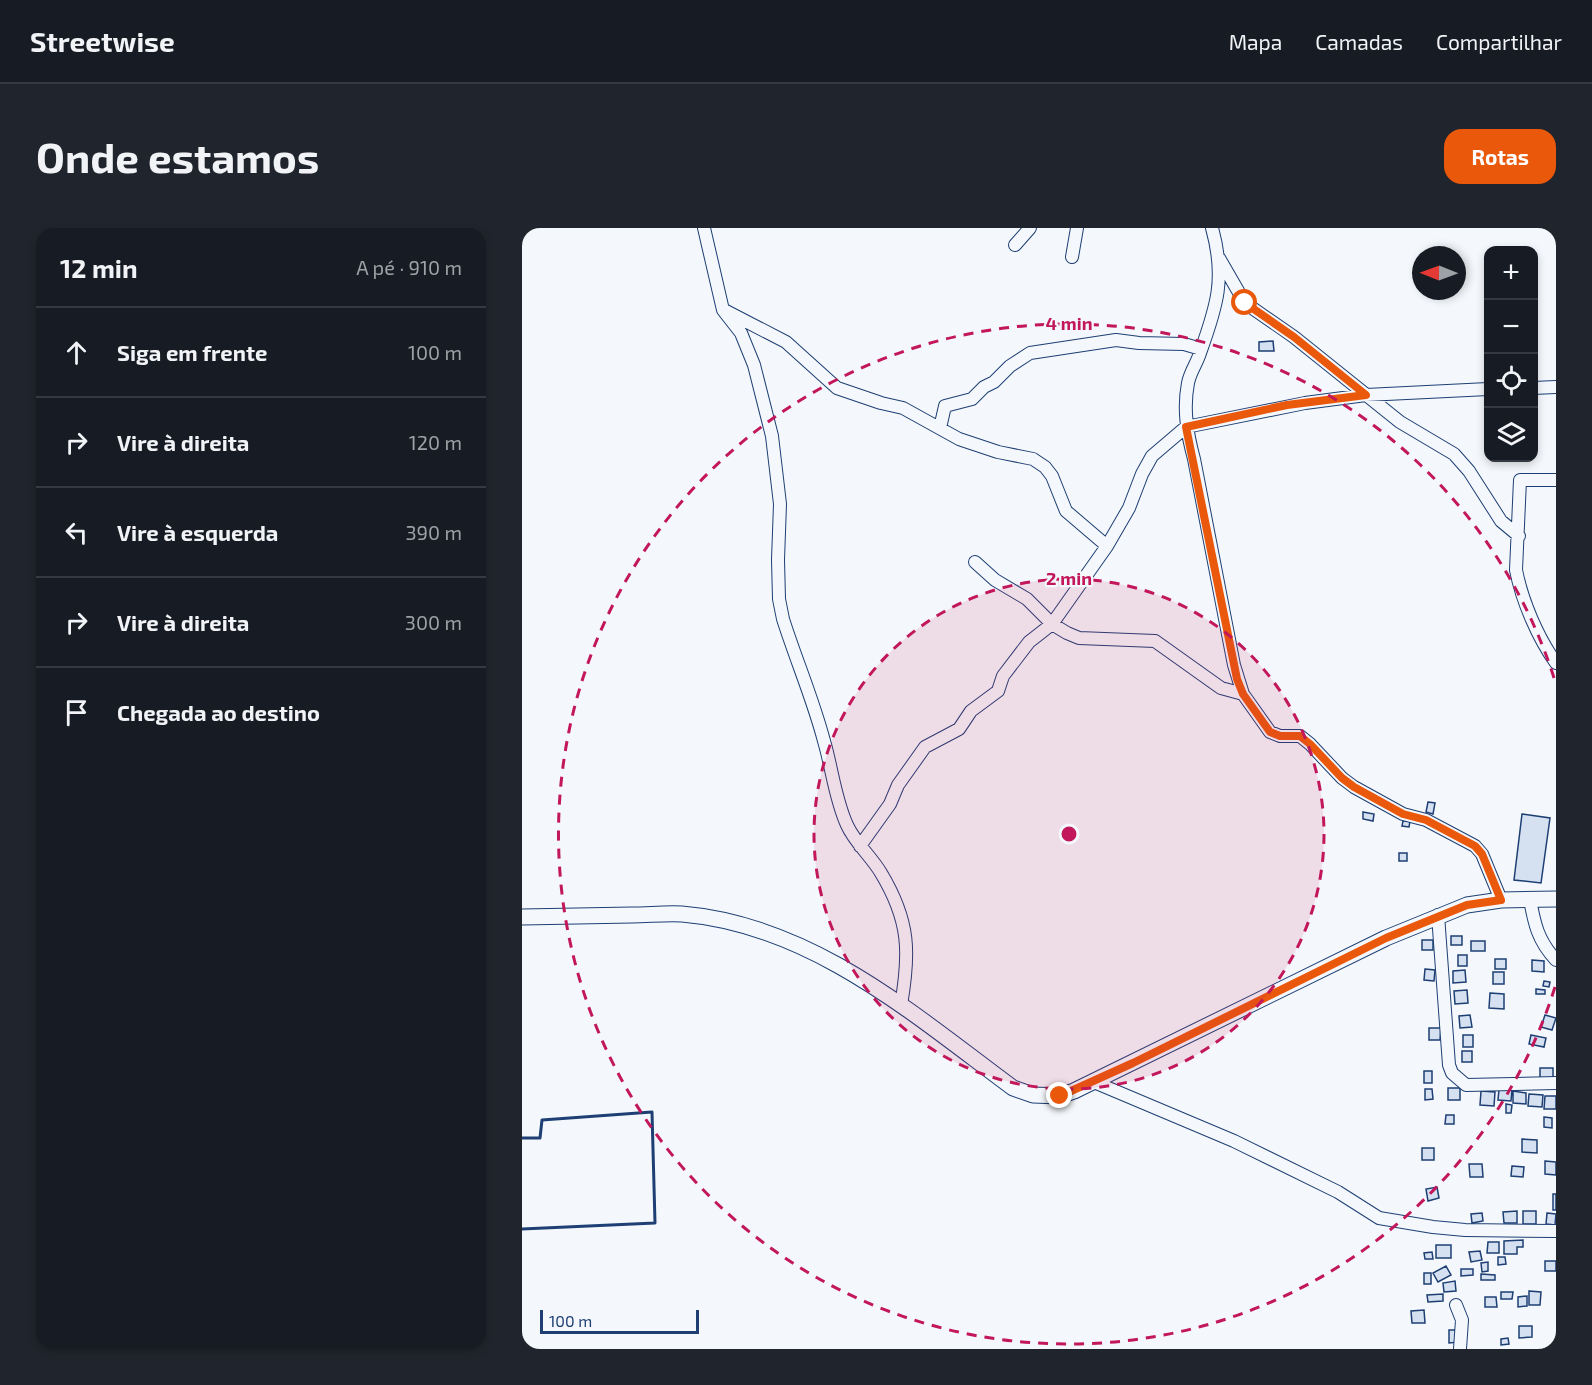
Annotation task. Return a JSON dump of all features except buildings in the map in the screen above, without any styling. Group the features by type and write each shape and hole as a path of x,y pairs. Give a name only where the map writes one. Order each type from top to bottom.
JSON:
{"main road":[{"path":"522,917 682,914 744,926 803,947 848,969 901,1005 1013,1088 1033,1095 1060,1096 1094,1082 1376,943 1438,915 1467,905 1501,900 1556,899"}],"street":[{"path":"704,228 723,310 741,333 754,365 772,436 780,504 779,599 783,619 824,740 847,826 881,872 903,924 907,945 907,969 901,1005"},
{"path":"1015,245 1030,228"},
{"path":"1072,257 1077,228"},
{"path":"1212,228 1219,257 1219,287 1201,349 1188,381 1186,427 1236,672 1243,694 1270,732 1280,736 1300,736 1354,787 1403,814 1426,820 1475,846 1482,854 1501,900"},
{"path":"1219,257 1245,303 1294,337 1400,422 1454,454 1469,471 1501,521 1519,536"},
{"path":"723,310 786,342 837,388 903,408 959,439 998,452 1033,459 1045,467 1052,476 1066,512 1107,546"},
{"path":"940,428 945,406 972,399 1010,366 1030,353 1116,340 1184,344 1201,349"},
{"path":"1538,388 1556,387"},
{"path":"860,846 890,804 898,785 925,747 959,729 971,711 998,691 1001,680 1029,642 1052,624 1107,546 1129,508 1142,474 1152,456 1186,427 1287,405 1366,395 1484,388"},
{"path":"1556,480 1520,480 1516,570 1541,640 1556,663"},
{"path":"975,562 994,580 1027,599 1052,624 1067,633 1079,638 1155,641 1221,688 1243,694"},
{"path":"1530,899 1534,925 1539,939 1556,960"},
{"path":"1438,915 1449,1065 1452,1073 1466,1085 1556,1083"},
{"path":"1094,1082 1234,1141 1338,1192 1379,1218 1465,1230 1556,1231"},
{"path":"1456,1305 1462,1320 1460,1349"}],"wall":[{"path":"522,1138 540,1138 542,1120 652,1112 655,1223 522,1229"}],"route":[{"path":"1060,1096 1133,1063 1386,938 1467,905 1501,900 1482,854 1475,846 1438,825 1403,814 1354,787 1300,736 1280,736 1270,732 1243,694 1237,679 1186,427 1287,405 1366,395 1294,337 1245,303"}]}
